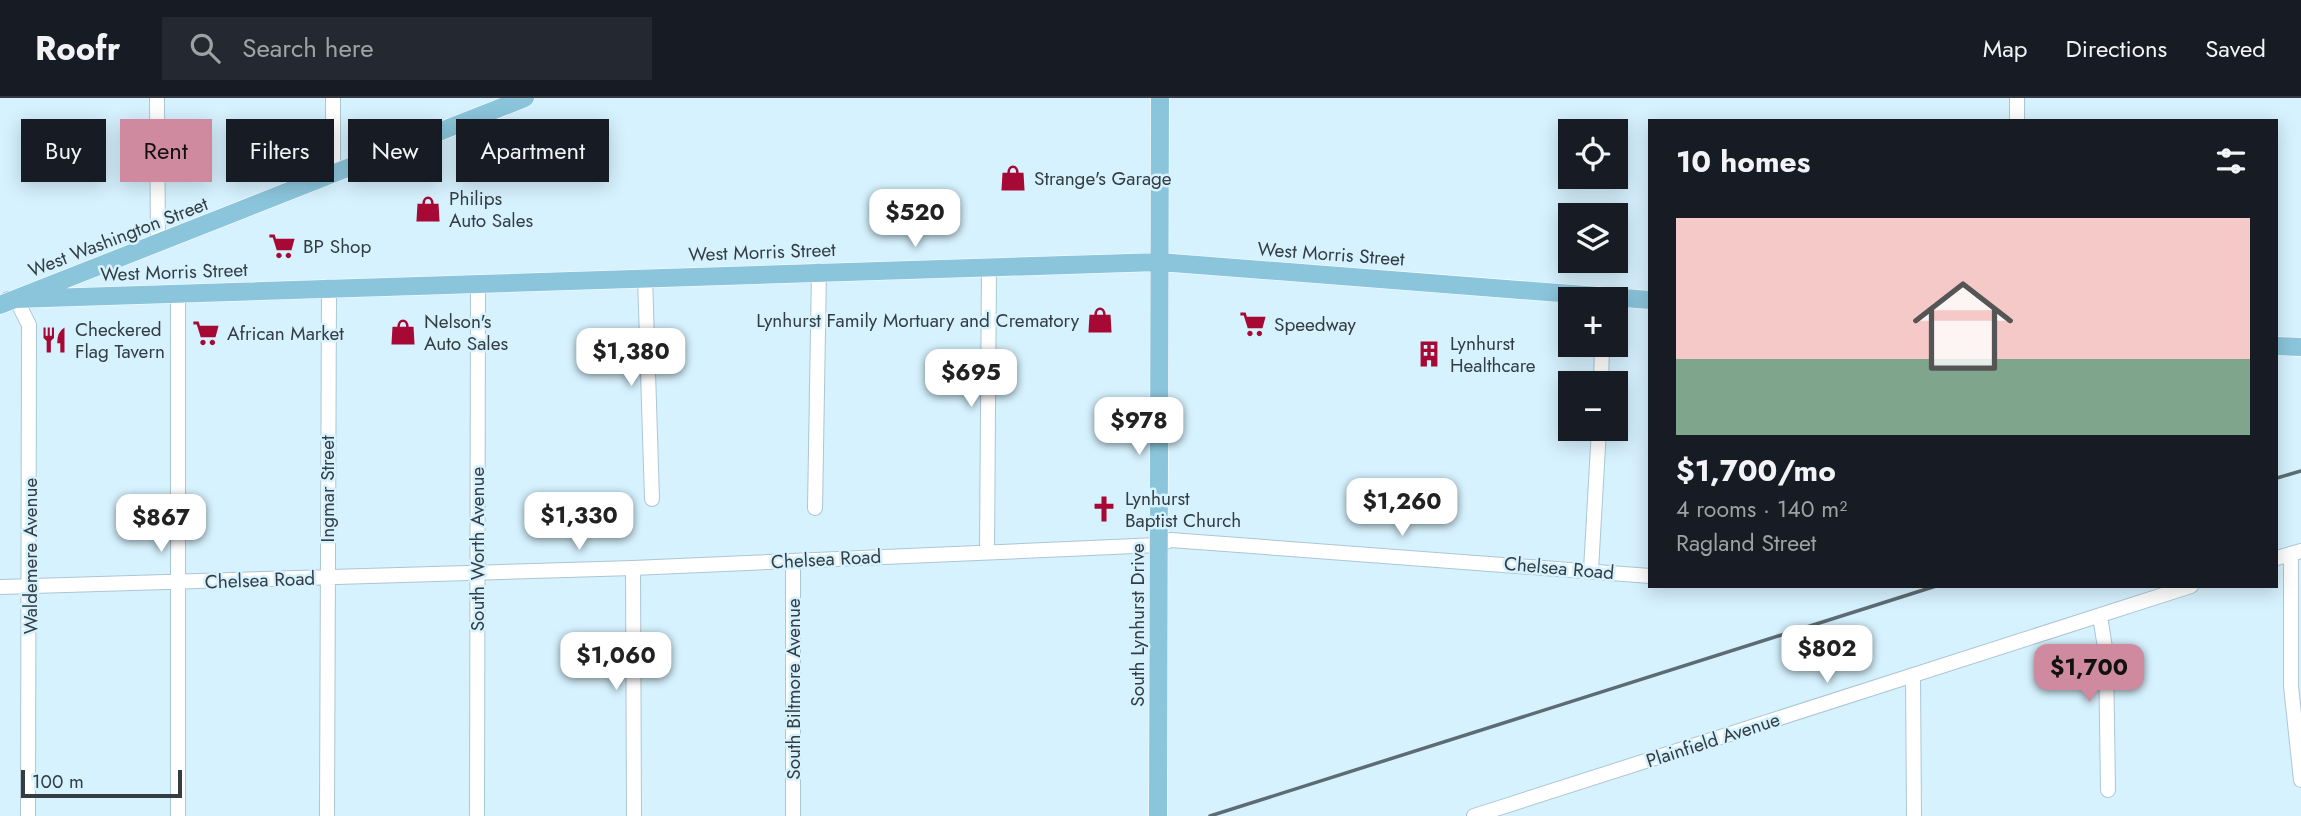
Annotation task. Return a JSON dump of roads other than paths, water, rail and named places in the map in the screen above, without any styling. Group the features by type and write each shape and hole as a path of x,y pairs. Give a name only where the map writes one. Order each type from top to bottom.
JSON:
{"main road":[{"name":"South Lynhurst Drive","path":"1158,816 1160,98"},
{"name":"West Washington Street","path":"334,175 515,100"},
{"name":"West Washington Street","path":"5,301 315,182"},
{"name":"West Morris Street","path":"5,301 329,287 1159,262 1558,294"},
{"name":"West Morris Street","path":"1628,299 1648,300"},
{"path":"2278,346 2301,347"}],"street":[{"path":"157,98 158,244"},
{"path":"333,98 333,119"},
{"path":"2017,98 2017,119"},
{"path":"987,552 989,266"},
{"path":"815,508 818,271"},
{"path":"645,277 652,499"},
{"name":"South Worth Avenue","path":"477,816 478,283"},
{"name":"Ingmar Street","path":"327,816 329,287"},
{"path":"178,293 178,816"},
{"name":"Waldemere Avenue","path":"5,301 29,325 28,816"},
{"path":"1591,570 1598,441"},
{"name":"Chelsea Road","path":"0,587 634,568 1158,545 1171,540 1227,542 1648,576"},
{"path":"2289,554 2291,686 2301,780"},
{"name":"South Biltmore Avenue","path":"793,561 793,816"},
{"path":"634,568 634,816"},
{"name":"Plainfield Avenue","path":"1474,816 1493,813 2185,588"},
{"path":"2100,616 2106,654 2108,790"},
{"path":"1913,676 1914,816"}],"railway":[{"path":"2278,478 2301,471"},
{"path":"1210,816 1930,588"}],"place":[{"name":"Strange's Garage","path":"1013,178"},
{"name":"Philips Auto Sales","path":"428,209"},
{"name":"BP Shop","path":"282,246"},
{"name":"Lynhurst Family Mortuary and Crematory","path":"1100,320"},
{"name":"Speedway","path":"1253,324"},
{"name":"Nelson's Auto Sales","path":"403,332"},
{"name":"African Market","path":"206,333"},
{"name":"Checkered Flag Tavern","path":"54,340"},
{"name":"Lynhurst Healthcare","path":"1429,354"},
{"name":"Lynhurst Baptist Church","path":"1104,509"}]}
